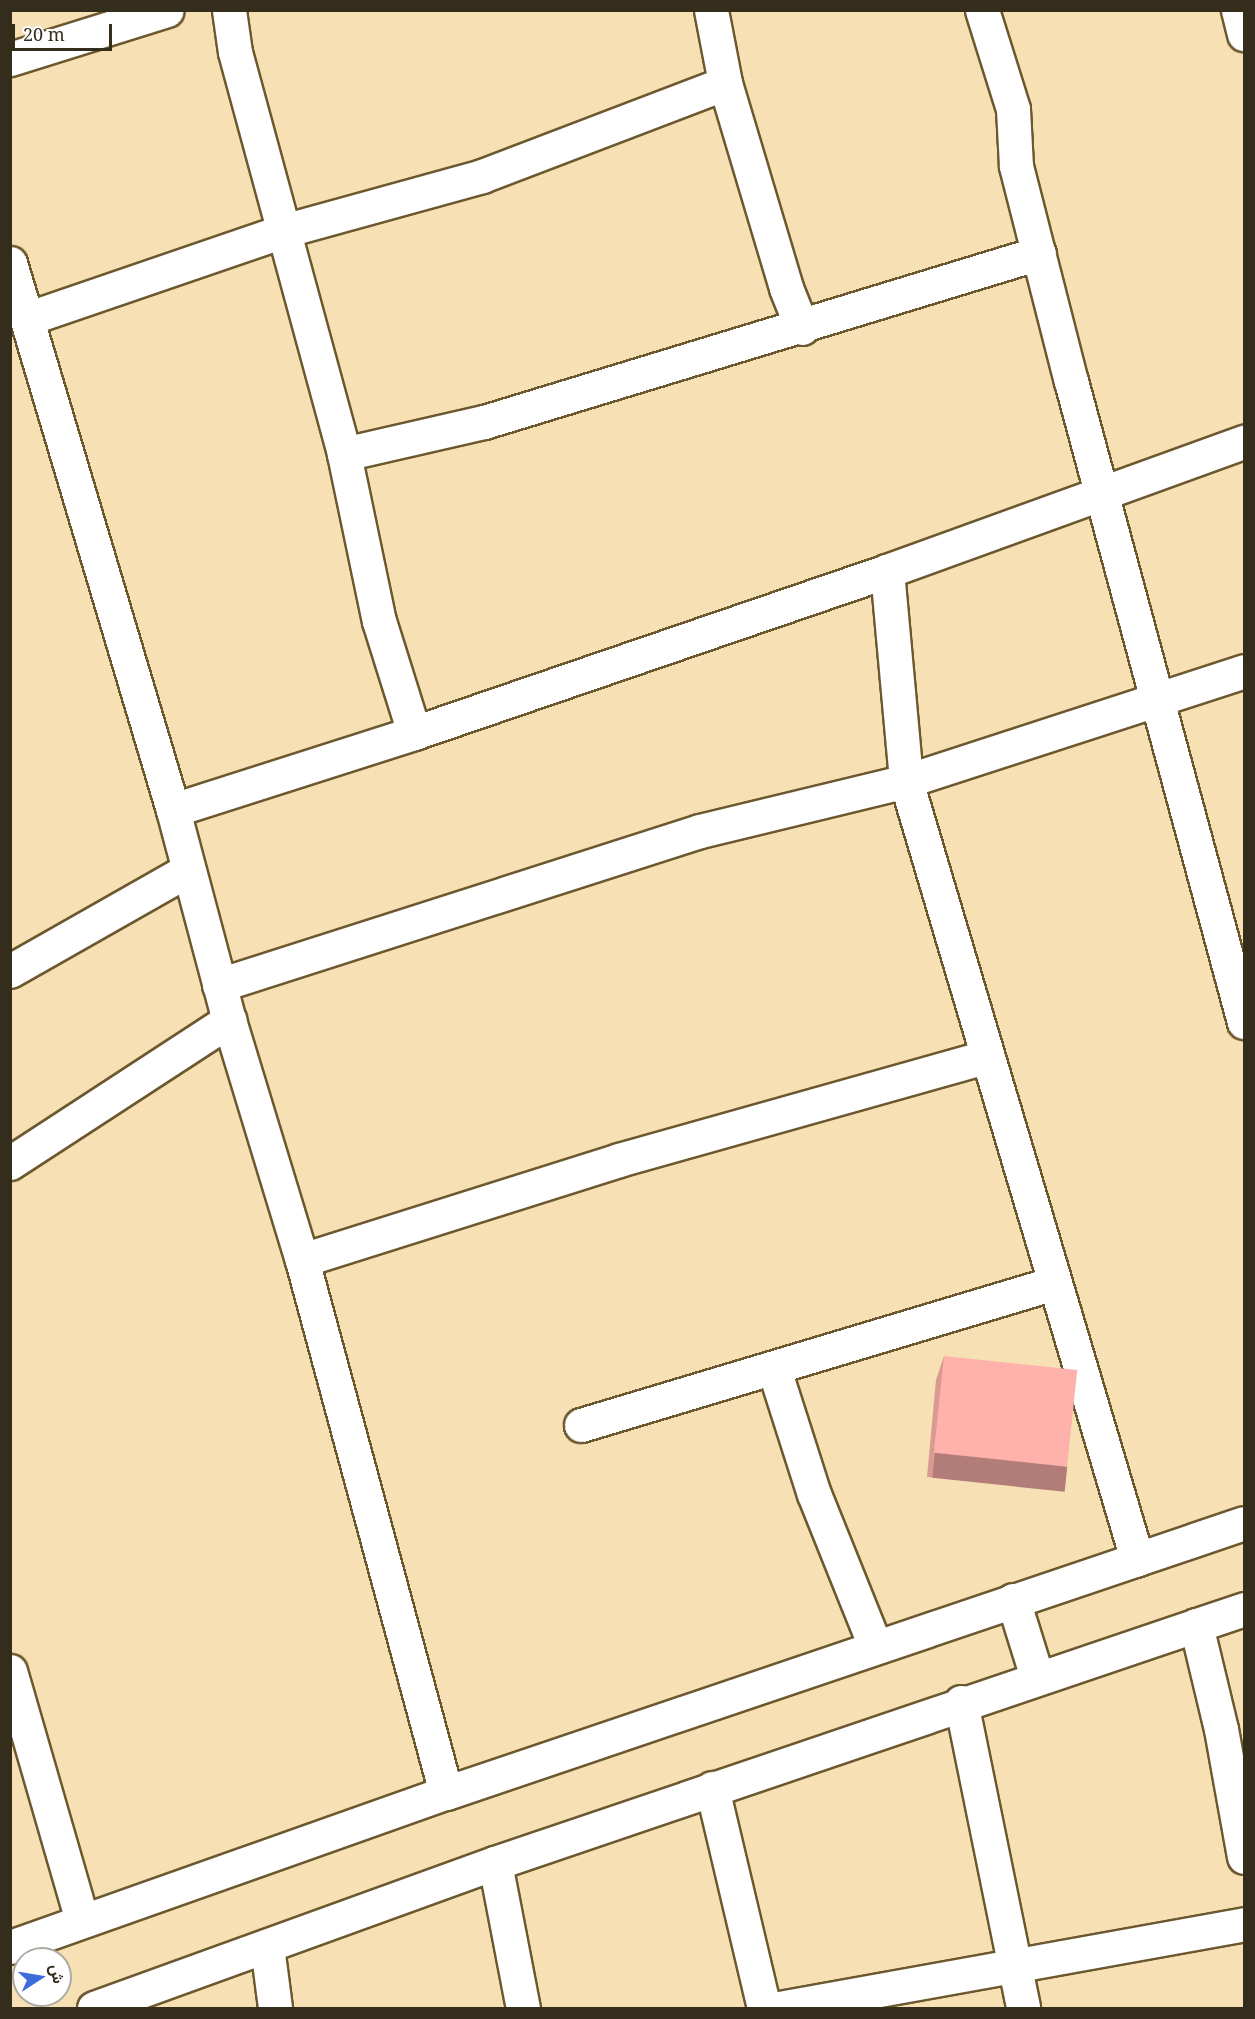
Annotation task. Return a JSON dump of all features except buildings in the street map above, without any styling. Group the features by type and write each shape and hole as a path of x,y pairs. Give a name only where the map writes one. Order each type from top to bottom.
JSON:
{"street":[{"path":"10,59 168,10"},
{"path":"229,10 236,52 344,454 379,621 414,733"},
{"path":"711,10 725,83 786,288 802,328"},
{"path":"982,10 1013,109 1016,166 1155,701 1245,1022"},
{"path":"1238,10 1245,34"},
{"path":"29,318 283,231 482,176 725,83"},
{"path":"344,454 484,422 802,328 1039,253"},
{"path":"10,263 29,318 173,810 186,871 229,1020 302,1260 446,1793"},
{"path":"173,810 414,733 887,571 1245,442"},
{"path":"887,571 906,780 985,1057 1137,1559"},
{"path":"219,985 700,831 906,780 1245,671"},
{"path":"10,971 186,871"},
{"path":"10,1163 229,1020"},
{"path":"302,1260 619,1160 985,1057"},
{"path":"581,1425 774,1369 1054,1283"},
{"path":"774,1369 814,1494 875,1647"},
{"path":"10,1947 446,1793 1245,1523"},
{"path":"1013,1600 1037,1677"},
{"path":"94,2008 495,1863 961,1702 1245,1609"},
{"path":"1196,1625 1221,1730 1245,1857"},
{"path":"10,1671 82,1921"},
{"path":"961,1702 1023,2008"},
{"path":"712,1788 764,2008"},
{"path":"495,1863 523,2008"},
{"path":"779,2008 1245,1924"},
{"path":"267,1946 276,2008"}]}
